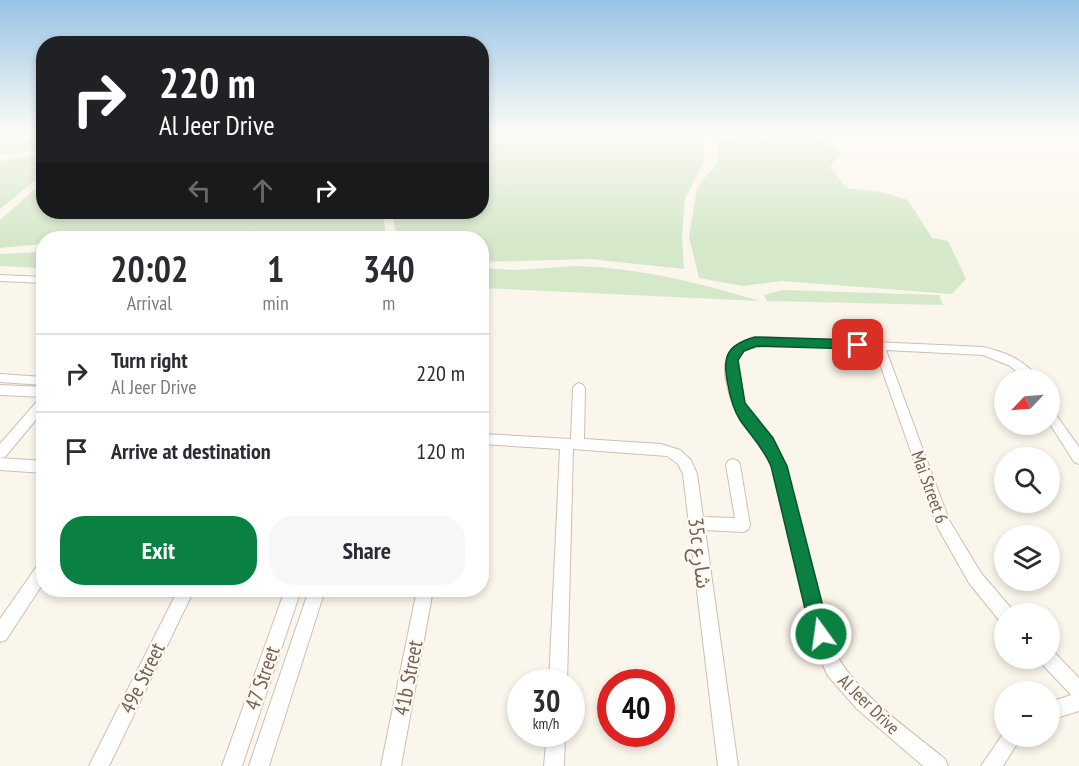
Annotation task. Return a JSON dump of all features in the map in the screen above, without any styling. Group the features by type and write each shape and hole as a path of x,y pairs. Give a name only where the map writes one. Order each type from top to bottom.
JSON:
{"street":[{"path":"0,278 36,280"},
{"path":"0,286 36,287"},
{"name":"Al Jeer Drive","path":"938,766 857,698 842,682 831,664 823,646 779,466 768,442 741,409 736,397 731,359 740,348 755,342 879,346 975,350 1005,357 1023,369"},
{"name":"Mai Street 6","path":"879,346 946,530 975,578 996,603"},
{"name":"Al Jeer Drive","path":"975,350 1009,364 1014,369"},
{"path":"0,378 36,383"},
{"path":"0,384 36,384"},
{"path":"0,390 36,385"},
{"path":"559,669 572,444 579,388"},
{"path":"0,453 36,410"},
{"path":"1060,419 1079,447"},
{"path":"1060,430 1079,458"},
{"path":"489,439 572,444"},
{"name":"35c شارع","path":"572,444 661,449 684,460 690,474 728,766"},
{"path":"0,464 36,466"},
{"path":"696,524 743,525 733,465"},
{"path":"0,634 36,580"},
{"name":"49e Street","path":"99,766 183,597"},
{"name":"47 Street","path":"232,766 290,597"},
{"name":"47 Street","path":"259,766 315,597"},
{"name":"41b Street","path":"391,766 424,597"},
{"path":"1058,669 1079,691"},
{"path":"1060,708 1079,702"},
{"path":"554,766 555,747"},
{"path":"991,766 1005,747"}],"green space":[{"path":"0,169 36,169 36,180 0,209"},
{"path":"489,169 700,169 685,199 682,237 684,269 590,259 489,262 489,231 396,231 393,219 489,219"},
{"path":"712,169 832,169 846,188 881,192 908,200 932,238 948,241 966,279 952,294 782,281 743,286 699,278 689,237 697,187"},
{"path":"36,188 36,219 383,219 386,231 36,231 36,245 0,248 0,220"},
{"path":"36,252 36,268 0,266 0,254"},
{"path":"577,266 624,270 715,288 760,301 489,288 489,268 515,270"},
{"path":"782,290 939,295 943,305 767,301 764,295"}],"route":[{"path":"821,634 779,466 768,442 745,416 738,403 731,359 740,348 755,342 858,345"}]}
